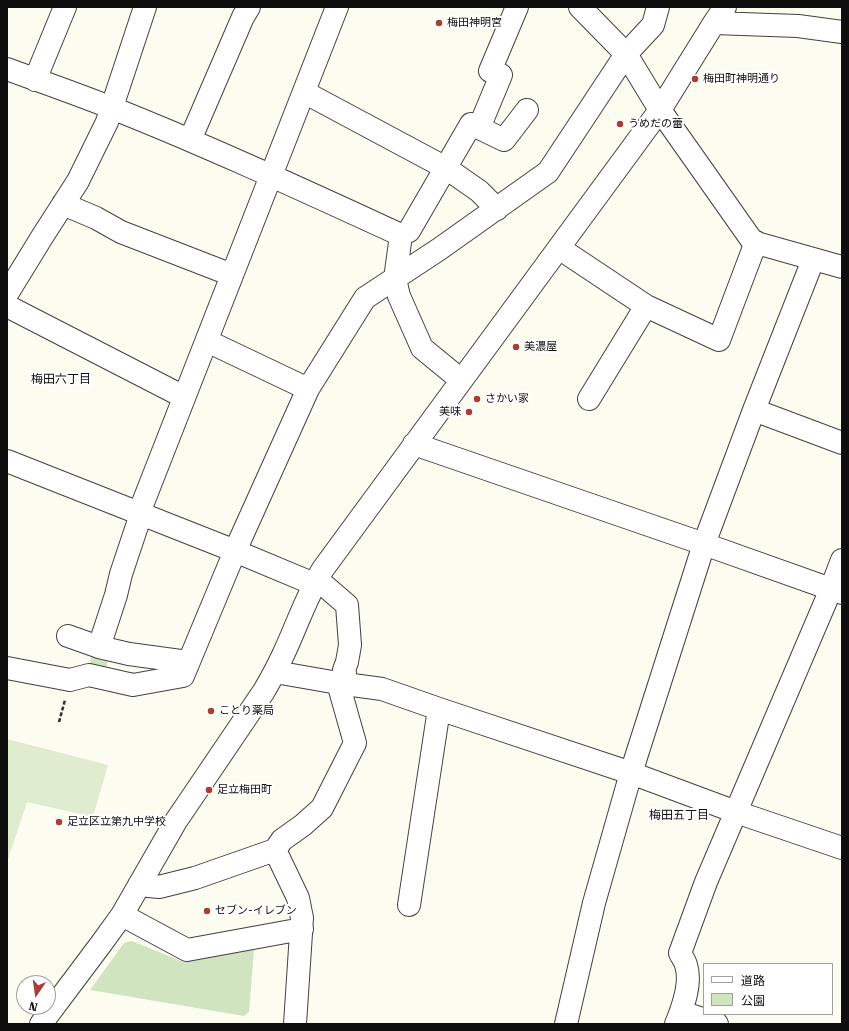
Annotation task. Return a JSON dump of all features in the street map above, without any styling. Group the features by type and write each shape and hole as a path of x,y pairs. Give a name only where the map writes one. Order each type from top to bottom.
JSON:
{"street":[{"path":"35,80 65,7"},
{"path":"7,294 81,174 107,122 145,7"},
{"path":"190,140 243,17 249,7"},
{"path":"99,647 140,514 184,397 272,176 337,7"},
{"path":"479,128 501,75 490,71 517,7"},
{"path":"580,7 626,54 660,110 753,242 842,267"},
{"path":"7,668 70,680 89,675 133,685 183,676 235,551 308,388 365,298 497,209 548,172 626,54 653,25 658,7"},
{"path":"41,1024 122,915 176,821 264,691 284,654 314,584 328,562 660,110 720,15 842,32"},
{"path":"7,68 35,80 112,108 190,140 401,235 410,231 471,124 504,140 527,110"},
{"path":"304,92 446,168 479,191 497,209"},
{"path":"63,204 96,218 121,232 232,275"},
{"path":"401,235 395,279 399,296 422,348 461,380"},
{"path":"558,248 646,306 719,340 756,242"},
{"path":"566,1024 594,902 631,773 704,544 754,410 813,260"},
{"path":"7,306 184,397"},
{"path":"589,399 646,306"},
{"path":"207,341 308,388"},
{"path":"754,410 842,443"},
{"path":"414,444 836,591"},
{"path":"7,461 235,551 314,584 325,586 346,605 350,645 344,670 345,673 340,683 356,743 322,808 303,825 282,840 275,850 195,878 159,887 139,885"},
{"path":"717,1024 679,1018 689,984 686,965 680,953 706,882 736,812 836,591 842,560"},
{"path":"68,636 99,647 129,654 188,662"},
{"path":"275,672 382,689 631,773 736,812 842,848"},
{"path":"409,905 439,709"},
{"path":"275,850 298,898 302,918 295,1024"},
{"path":"122,915 187,950 302,929"}],"green space":[{"path":"93,649 110,653 104,675 88,671"},
{"path":"7,739 108,765 93,817 27,802 7,862"},
{"path":"132,941 181,961 252,949 254,950 249,1012 244,1016 90,990 124,943"}],"place":[{"name":"梅田神明宮","path":"439,23"},
{"name":"梅田町神明通り","path":"695,79"},
{"name":"うめだの蕾","path":"620,124"},
{"name":"美濃屋","path":"516,347"},
{"name":"さかい家","path":"477,399"},
{"name":"美味","path":"469,412"},
{"name":"ことり薬局","path":"211,711"},
{"name":"足立梅田町","path":"209,790"},
{"name":"足立区立第九中学校","path":"59,822"},
{"name":"セブン-イレブン","path":"207,911"}],"district":[{"name":"梅田六丁目","path":"61,379"},
{"name":"梅田五丁目","path":"679,815"}]}
